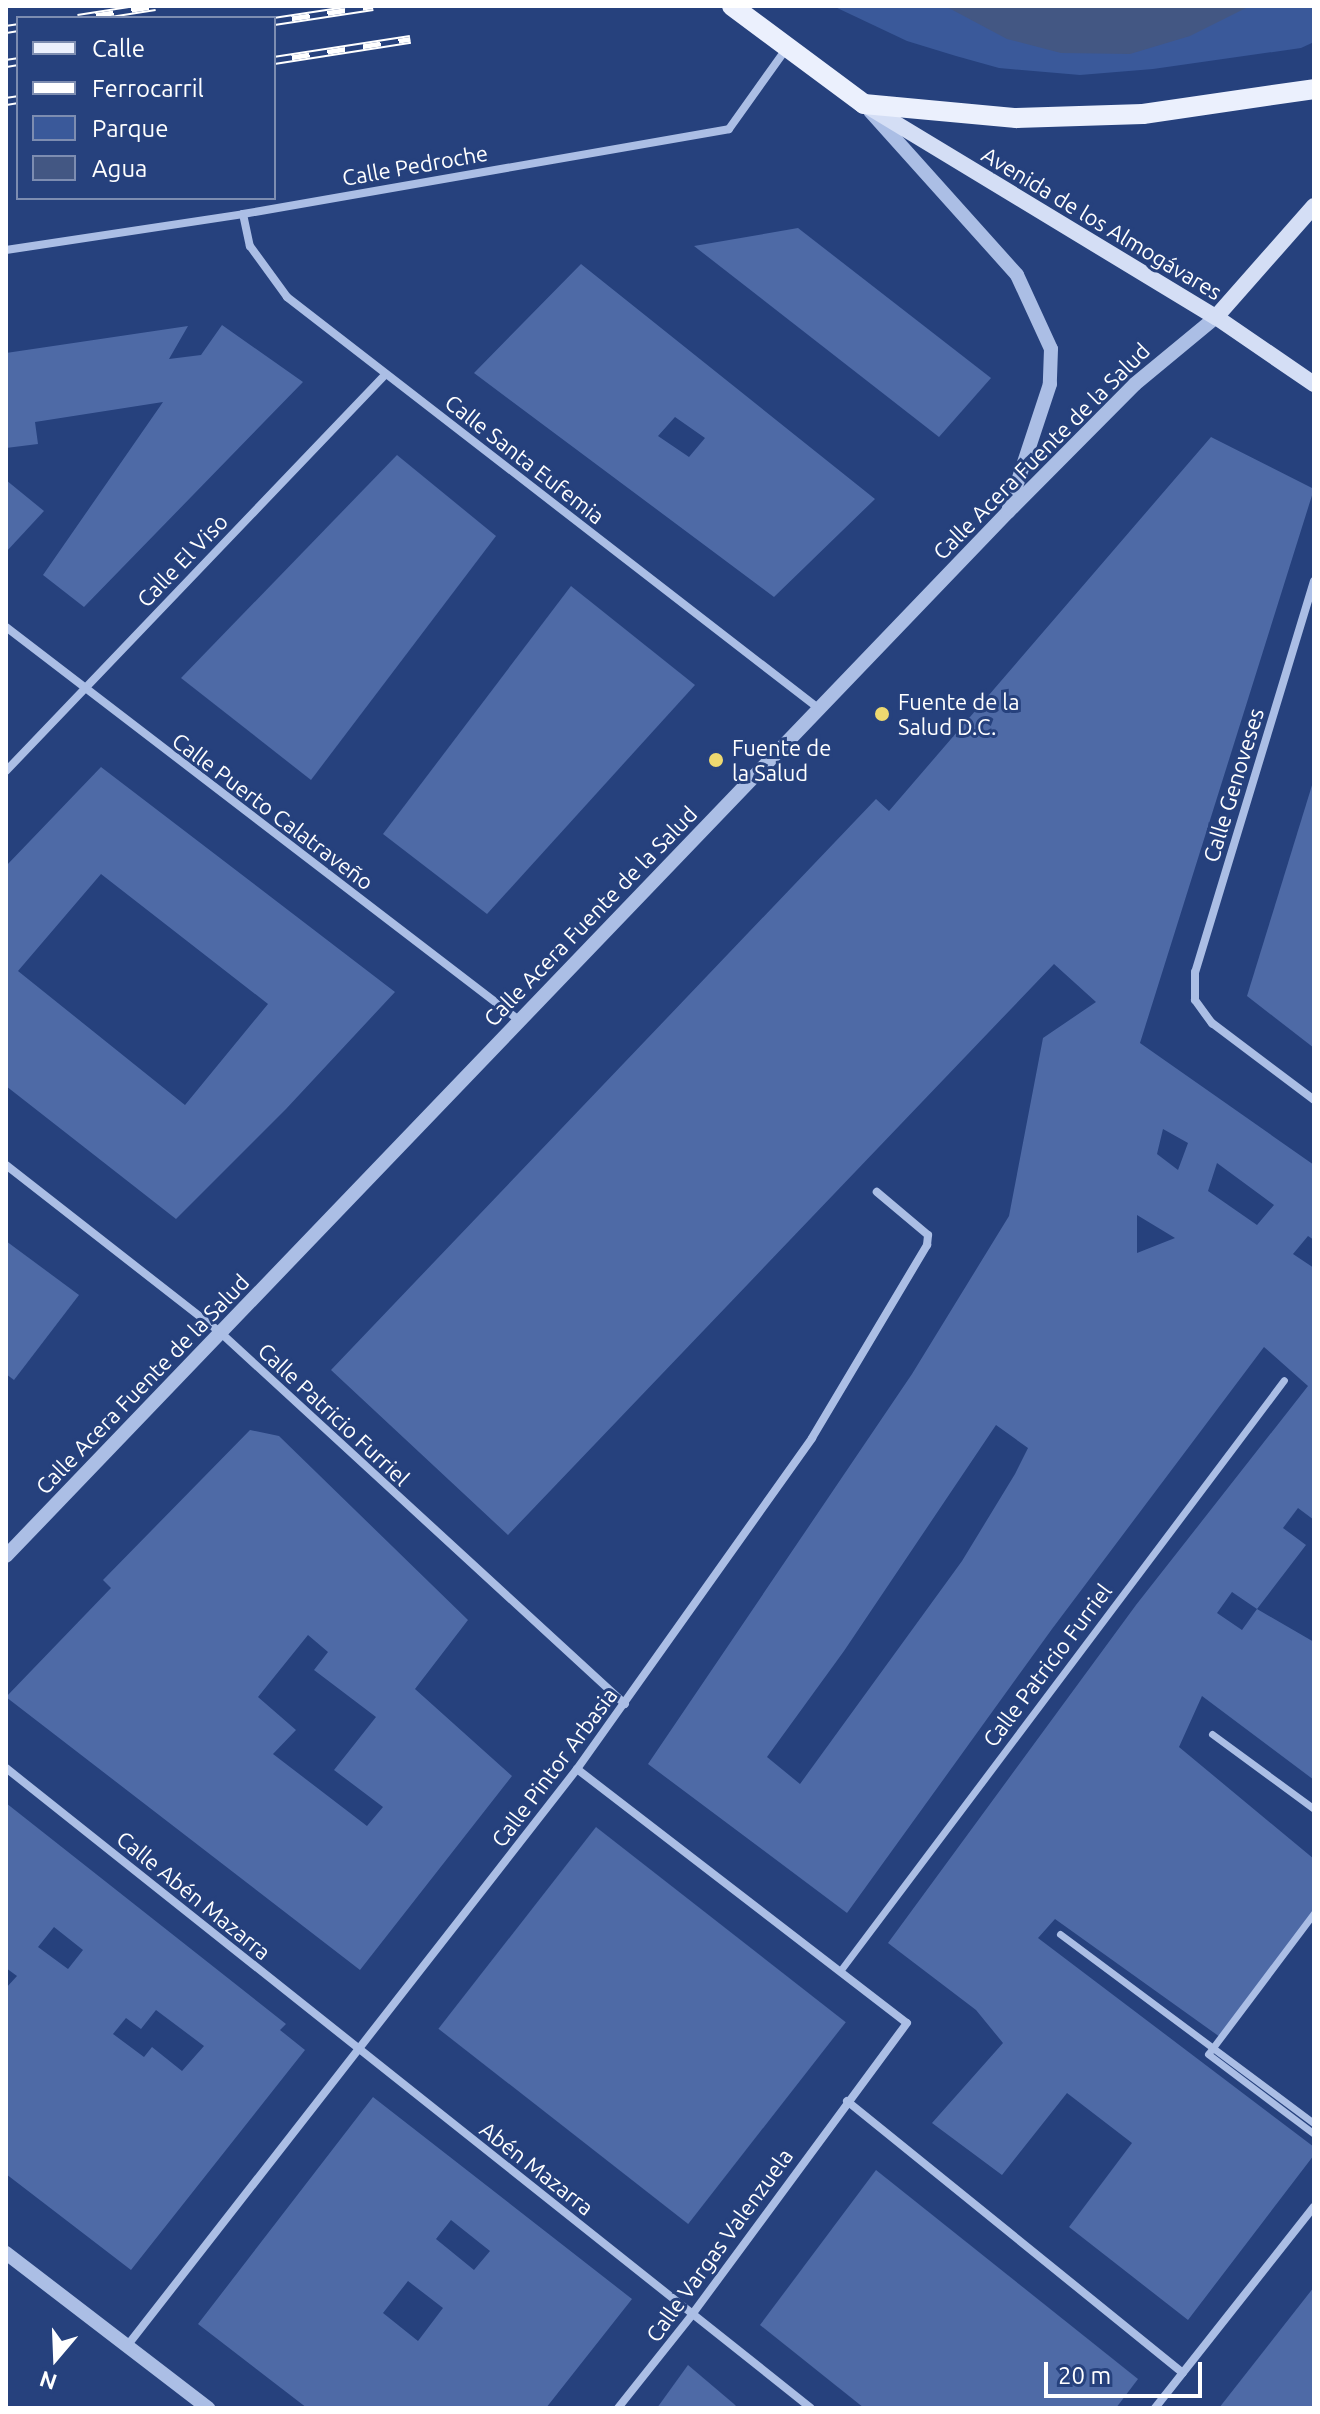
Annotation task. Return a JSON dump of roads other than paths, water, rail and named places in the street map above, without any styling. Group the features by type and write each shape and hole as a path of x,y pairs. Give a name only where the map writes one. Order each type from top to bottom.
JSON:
{"main road":[{"path":"732,6 864,104 1016,118 1143,114 1314,89"},
{"name":"Avenida de los Almogávares","path":"864,104 1216,317 1314,384"},
{"path":"1216,317 1314,206"}],"street":[{"name":"Calle Pedroche","path":"6,250 243,214 729,129 788,46"},
{"path":"864,104 1017,275 1051,349 1050,384 1008,512"},
{"name":"Calle Santa Eufemia","path":"243,214 250,246 287,297 818,708"},
{"name":"Calle Acera Fuente de la Salud","path":"6,1556 1008,512 1135,384 1216,317"},
{"name":"Calle El Viso","path":"6,771 385,375"},
{"name":"Calle Genoveses","path":"1314,581 1195,972 1195,1000 1212,1023 1314,1100"},
{"name":"Calle Puerto Calatraveño","path":"6,627 520,1022"},
{"name":"Calle Patricio Furriel","path":"6,1165 222,1334 625,1704"},
{"name":"Calle Pintor Arbasia","path":"127,2346 577,1769 812,1438 927,1245 928,1235 877,1192"},
{"name":"Calle Patricio Furriel","path":"840,1971 1284,1380"},
{"path":"1212,1734 1314,1809"},
{"name":"Calle Abén Mazarra","path":"6,1768 359,2050"},
{"path":"577,1769 907,2023 847,2101 1183,2373"},
{"path":"1314,1913 1208,2054 1314,2134"},
{"path":"1060,1934 1314,2123"},
{"name":"Abén Mazarra","path":"359,2050 692,2315"},
{"name":"Calle Vargas Valenzuela","path":"618,2408 692,2315 847,2101"},
{"path":"1155,2408 1314,2207"},
{"path":"6,2253 208,2408"},
{"path":"692,2315 811,2408"}],"water":[{"path":"945,6 1250,6 1190,36 1130,54 1061,53 1007,39"}],"railway":[{"path":"91,16 155,6"},
{"path":"276,21 373,6"},
{"path":"6,29 16,27"},
{"path":"276,60 410,39"},
{"path":"6,63 16,61"},
{"path":"6,101 16,99"}],"place":[{"name":"Fuente de la Salud D.C.","path":"882,714"},
{"name":"Fuente de la Salud","path":"716,760"}]}
